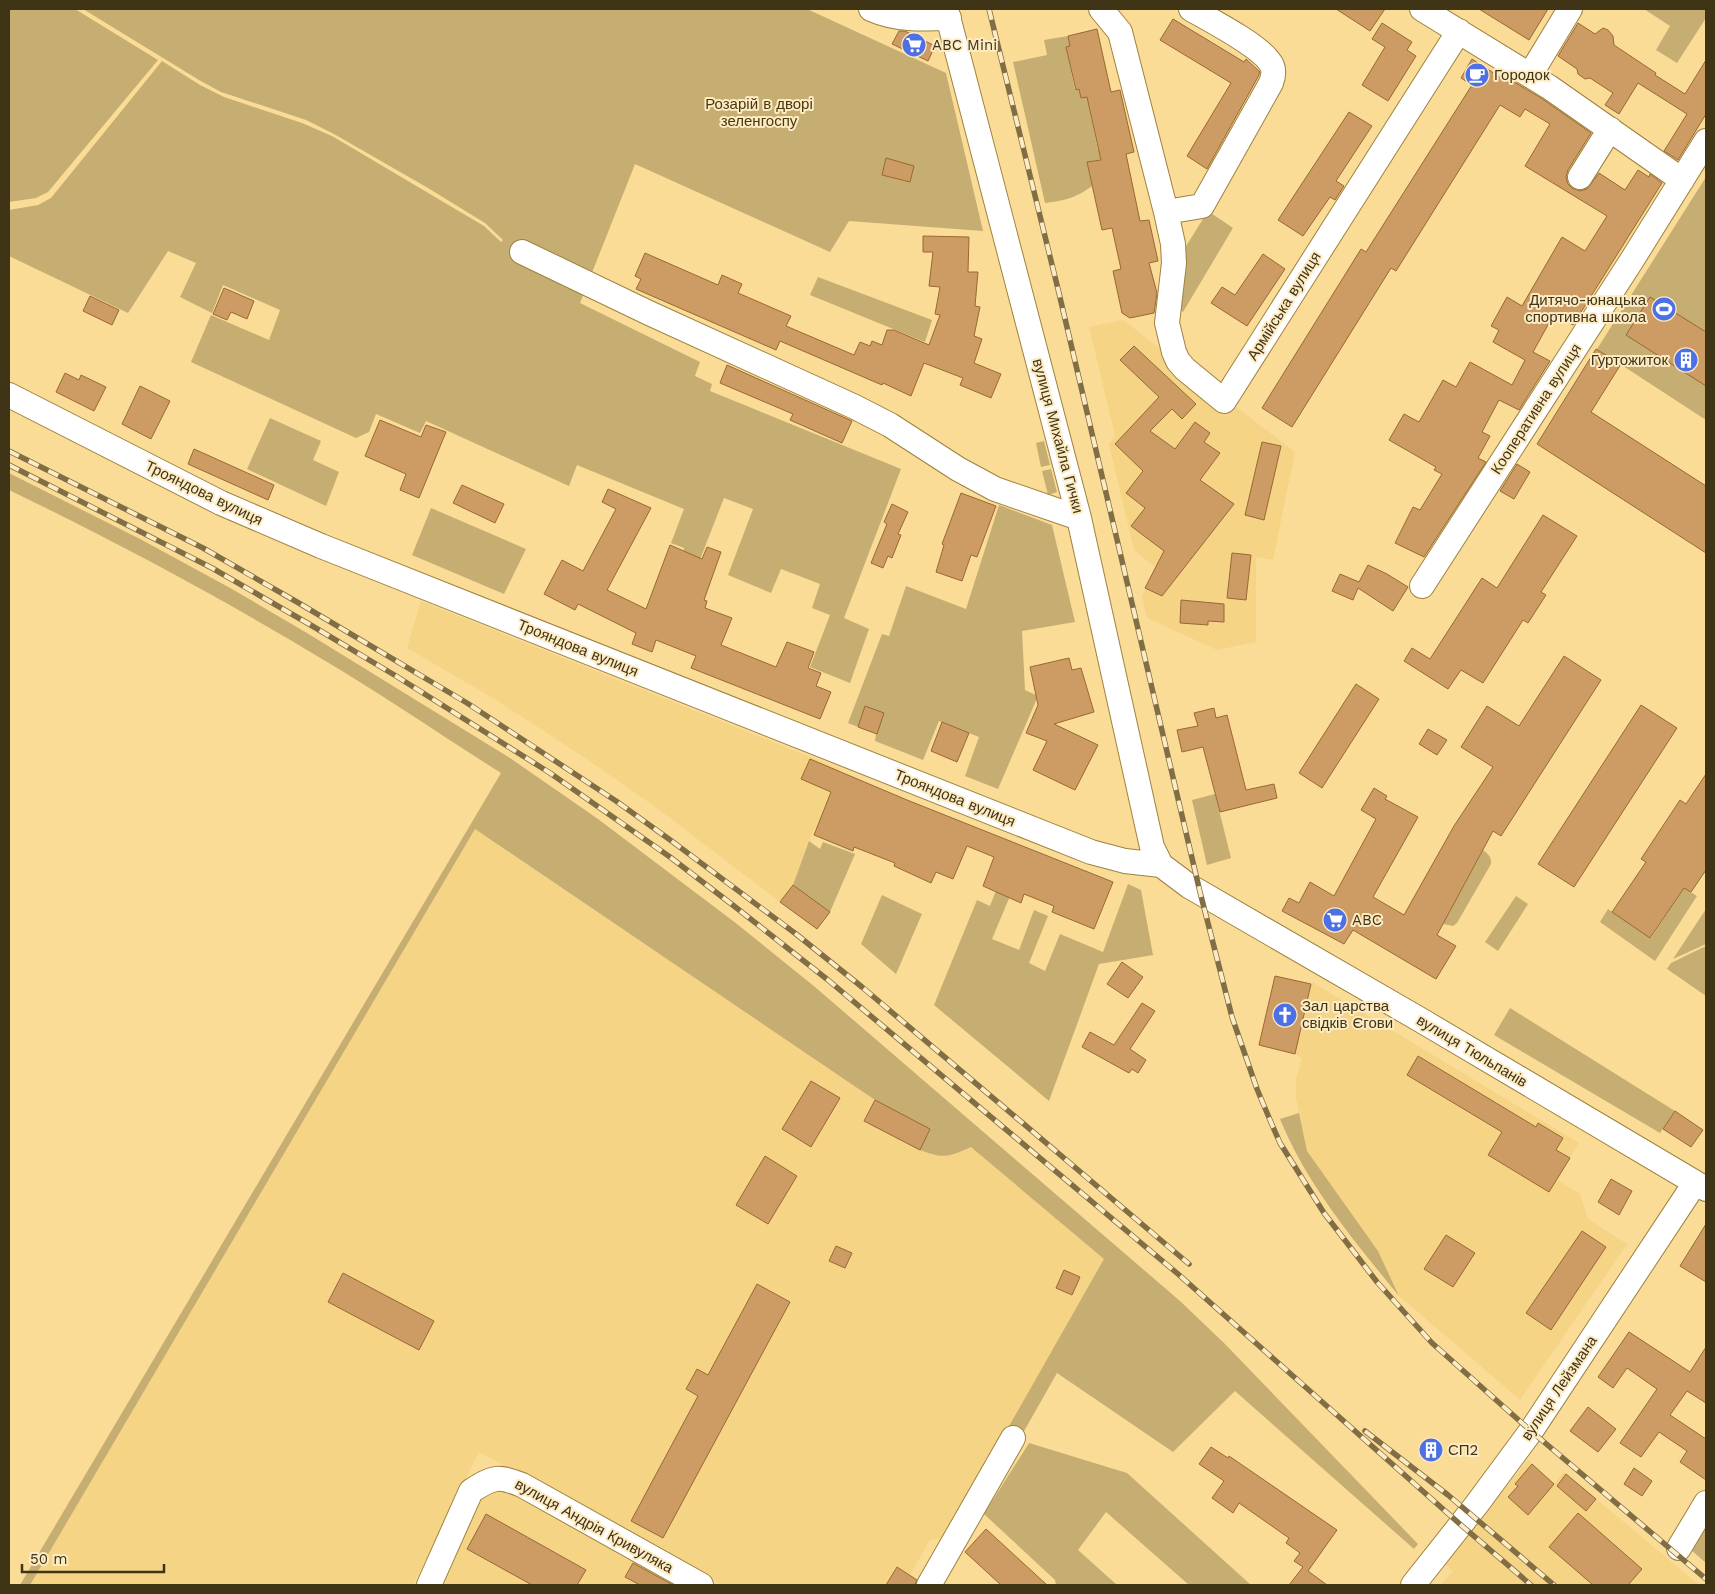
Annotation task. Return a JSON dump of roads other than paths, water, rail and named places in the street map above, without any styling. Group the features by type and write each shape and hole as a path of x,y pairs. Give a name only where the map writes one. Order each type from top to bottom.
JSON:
{"street":[{"path":"870,9 913,20 947,13"},
{"name":"Армійська вулиця","path":"1101,9 1120,32 1173,244 1174,263 1167,323 1174,352 1178,362 1185,369 1224,401 1459,31"},
{"path":"1166,212 1202,206 1274,76 1271,62 1257,49 1190,9"},
{"path":"1422,9 1530,75 1682,180"},
{"path":"1530,75 1570,9"},
{"name":"вулиця Михайла Гички","path":"947,13 1079,518 1152,847 1161,865"},
{"path":"1580,177 1610,129"},
{"name":"Кооперативна вулиця","path":"1422,586 1632,260 1706,141"},
{"path":"522,252 649,313 855,407 890,425 958,469 995,489 1079,518"},
{"name":"Трояндова вулиця","path":"9,396 221,503 321,546 1092,852 1125,861 1161,865"},
{"name":"вулиця Тюльпанів","path":"1161,865 1189,886 1701,1186"},
{"name":"вулиця Лейзмана","path":"1413,1585 1477,1504 1531,1431 1701,1186"},
{"path":"929,1585 1013,1438"},
{"name":"вулиця Андрія Кривуляка","path":"429,1585 471,1491 484,1482 495,1478 506,1478 522,1485 701,1585"},
{"path":"1679,1548 1706,1503"}],"railway":[{"path":"989,9 1058,289 1200,892 1232,1017 1257,1089 1280,1143 1324,1213 1377,1282 1432,1343 1531,1431 1706,1579"},
{"path":"9,451 203,548 297,602 467,703 616,801 796,934 862,987 1189,1264"},
{"path":"9,465 212,568 309,624 396,676 550,773 670,857 828,980 1178,1274 1531,1585"},
{"path":"1365,1431 1448,1495 1554,1585"}],"place":[{"name":"ABC Mini","path":"914,45"},
{"name":"Городок","path":"1477,75"},
{"name":"Дитячо-юнацька спортивна школа","path":"1664,309"},
{"name":"Гуртожиток","path":"1686,360"},
{"name":"ABC","path":"1335,920"},
{"name":"Зал царства свідків Єгови","path":"1285,1015"},
{"name":"СП2","path":"1431,1450"}],"park label":[{"name":"Розарій в дворі зеленгоспу","path":"759,112"}]}
